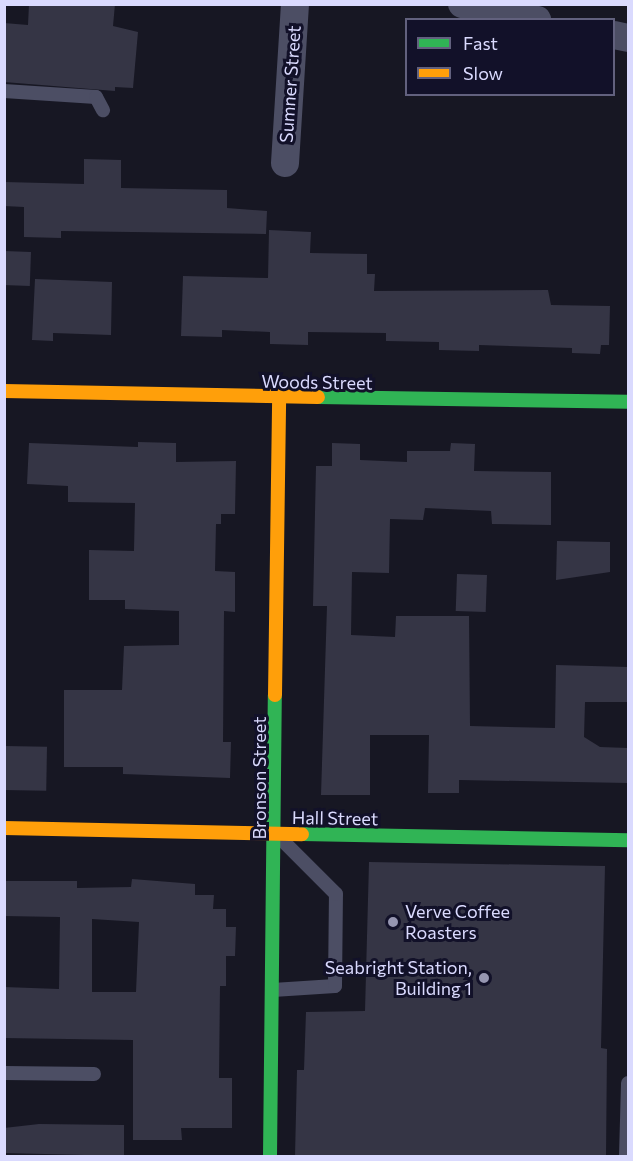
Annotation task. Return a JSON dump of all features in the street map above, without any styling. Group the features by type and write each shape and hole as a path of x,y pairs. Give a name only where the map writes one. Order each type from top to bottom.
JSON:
{"street":[{"name":"Sumner Street","path":"285,163 295,4"},
{"path":"462,4 528,18"},
{"name":"Woods Street","path":"4,391 279,400 628,402"},
{"name":"Bronson Street","path":"270,1156 277,835 279,400"},
{"name":"Hall Street","path":"4,828 628,840"}],"lane":[{"path":"4,91 96,97 103,110"},
{"path":"273,990 334,986 336,894 277,835"},
{"path":"4,1073 94,1074"},
{"path":"626,1156 628,1083"}],"building":[{"path":"29,4 115,4 113,26 138,32 133,88 115,87 115,91 4,82 4,23 28,25"},
{"path":"84,159 121,160 121,188 227,190 227,208 267,211 266,234 61,231 61,238 24,237 24,207 4,206 4,182 84,184"},
{"path":"269,230 311,232 310,253 367,254 367,274 375,274 374,291 548,290 551,305 610,306 609,345 601,345 600,354 572,353 572,348 479,345 479,351 439,350 439,342 386,341 386,333 308,332 308,345 270,344 270,332 222,330 222,337 181,336 183,276 268,278"},
{"path":"4,251 31,252 30,286 4,285"},
{"path":"35,279 112,282 111,335 53,333 53,341 32,340"},
{"path":"138,442 176,443 176,462 236,461 235,514 221,514 221,524 216,524 215,571 235,572 235,612 224,611 223,742 231,742 230,778 123,774 123,767 64,767 64,690 122,690 124,646 179,645 179,611 125,609 125,600 89,600 89,550 134,551 135,503 68,502 68,486 27,484 29,443 138,447"},
{"path":"332,443 360,444 360,460 407,462 407,451 450,451 451,443 475,444 474,471 551,472 551,525 492,524 491,511 425,508 423,520 390,519 389,573 352,572 351,635 395,637 396,616 469,616 470,726 555,728 556,665 628,667 628,702 585,702 584,737 600,747 628,748 628,783 459,780 459,793 428,793 429,735 370,735 370,795 321,795 327,606 313,606 316,466 332,466"},
{"path":"557,541 610,542 610,572 556,580"},
{"path":"457,574 487,575 486,612 456,611"},
{"path":"4,746 47,747 46,791 4,790"},
{"name":"Seabright Station, Building 1","path":"369,862 605,866 601,1048 607,1049 606,1156 295,1156 297,1070 304,1070 306,1012 365,1011"},
{"path":"132,879 195,884 195,895 214,895 213,909 226,909 226,927 236,927 235,956 226,956 226,986 220,986 219,1078 232,1078 232,1128 181,1128 182,1140 133,1140 133,1040 4,1038 4,987 59,989 60,917 4,916 4,881 77,881 77,888 131,887","holes":["92,919 139,922 136,992 92,992"]},
{"path":"39,1124 124,1125 124,1156 4,1153 4,1128"}],"traffic: fast":[{"path":"318,397 628,402"},
{"path":"270,1156 275,695"},
{"path":"302,834 628,840"}],"traffic: slow":[{"path":"4,391 318,397"},
{"path":"275,695 279,400"},
{"path":"4,828 302,834"}],"place":[{"name":"Verve Coffee Roasters","path":"393,922"},
{"name":"Seabright Station, Building 1","path":"484,978"}]}
